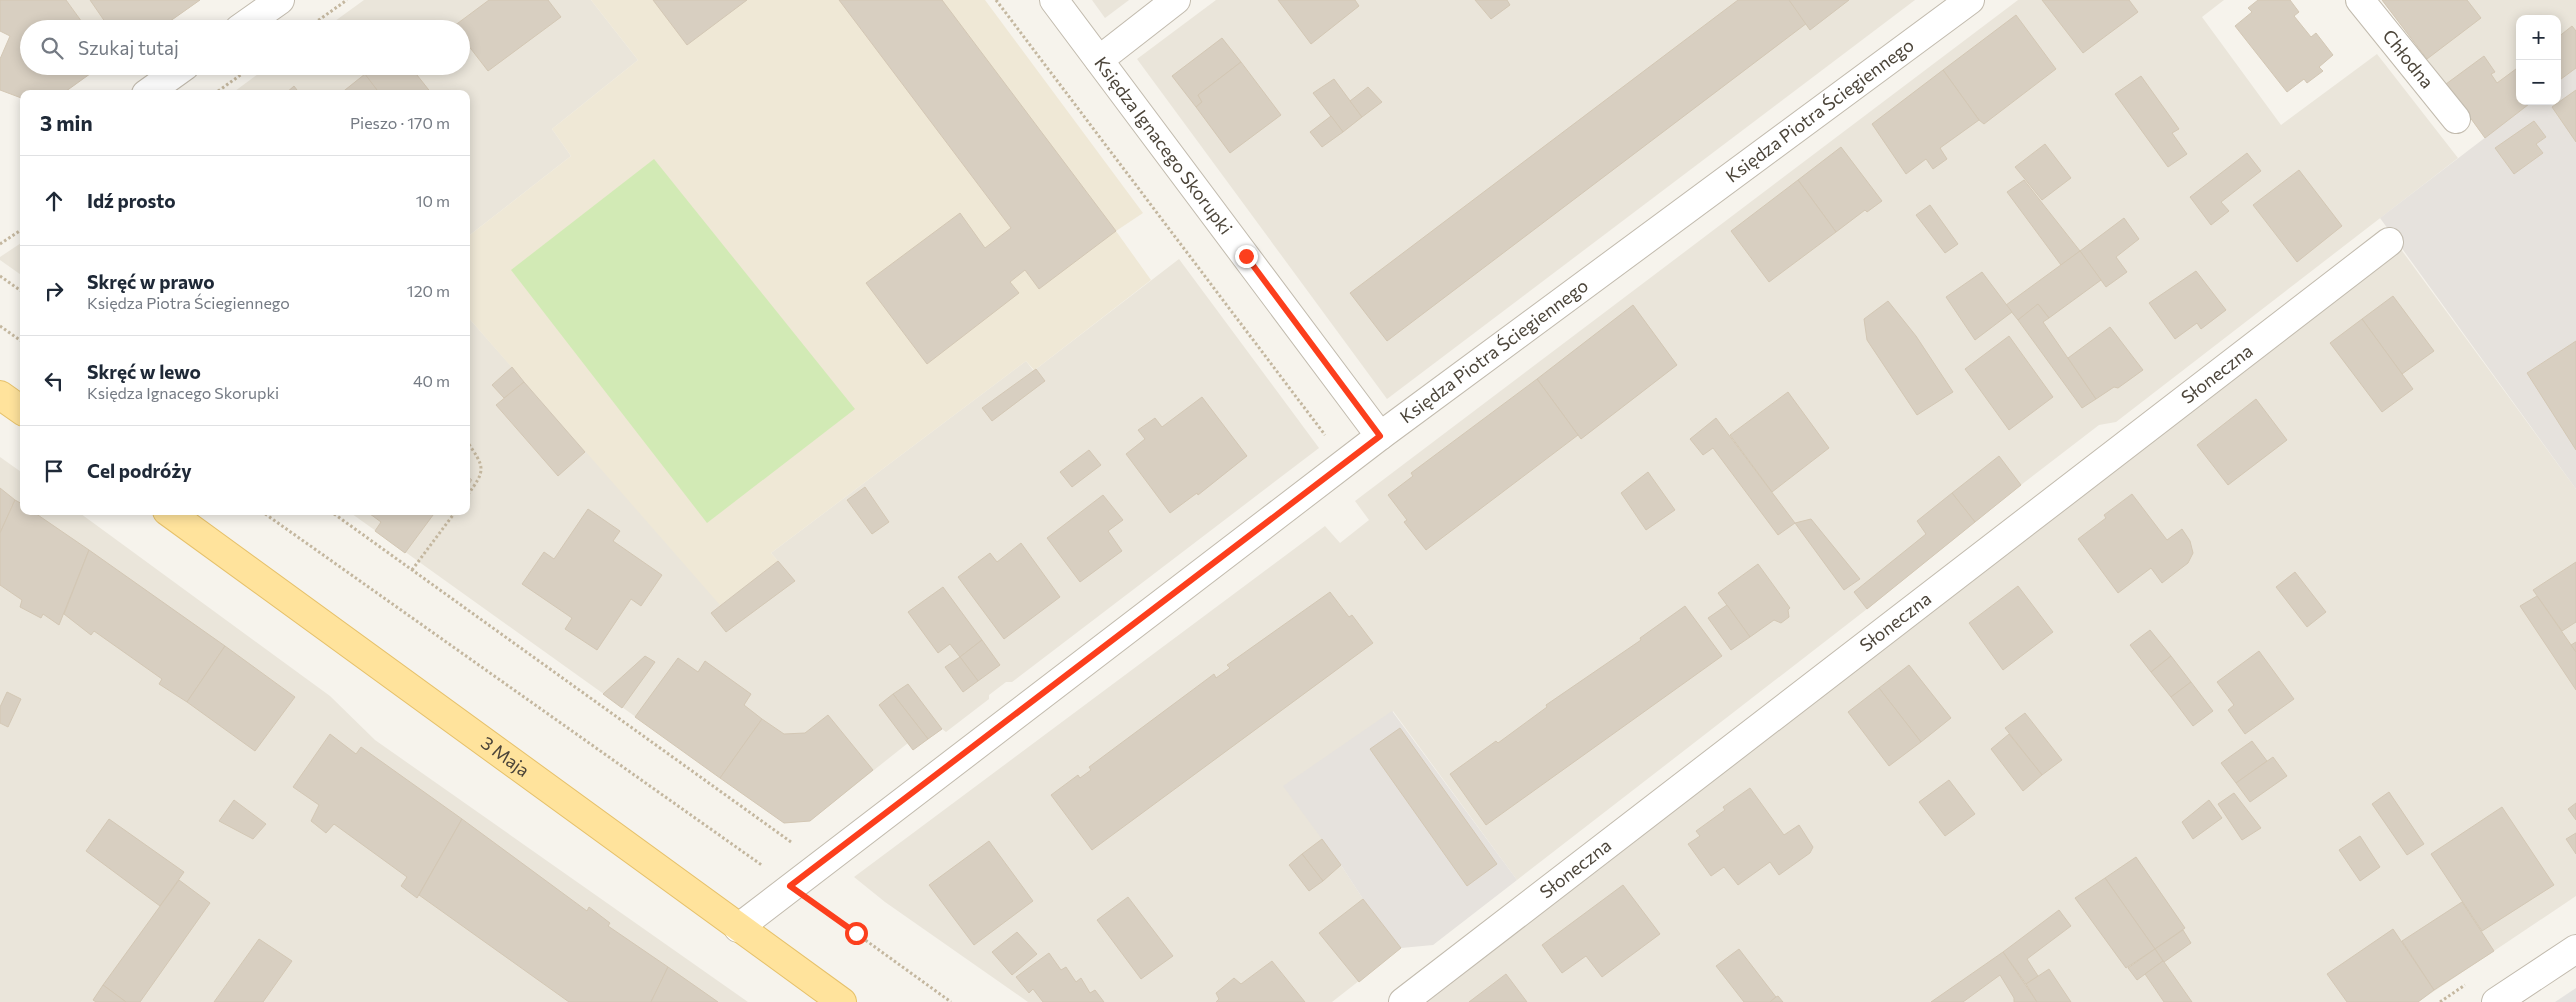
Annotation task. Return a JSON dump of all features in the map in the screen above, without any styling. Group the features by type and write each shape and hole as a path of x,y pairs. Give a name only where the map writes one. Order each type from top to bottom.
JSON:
{"main road":[{"path":"0,395 20,409"},
{"name":"3 Maja","path":"172,515 842,1002"}],"street":[{"path":"252,20 280,0"},
{"name":"Księdza Ignacego Skorupki","path":"1054,0 1380,436"},
{"path":"1099,60 1176,0"},
{"name":"Księdza Piotra Ściegiennego","path":"738,928 790,886 1380,436 1970,0"},
{"name":"Chłodna","path":"2360,0 2456,119"},
{"path":"152,90 172,75"},
{"name":"Słoneczna","path":"1403,1002 2389,242"},
{"path":"2496,1002 2576,949"}],"path":[{"path":"319,20 347,0"},
{"path":"996,0 1325,437"},
{"path":"220,90 240,75"},
{"path":"0,244 20,231"},
{"path":"0,276 20,290"},
{"path":"0,326 20,340"},
{"path":"470,446 483,464 483,472 470,491"},
{"path":"267,515 790,886 950,1002"},
{"path":"336,515 796,846"},
{"path":"412,570 453,515"}],"shaded area":[{"path":"66,0 200,0 172,20 80,20"},
{"path":"364,0 591,0 638,60 552,129 571,156 470,235 470,90 236,90 257,75 470,75 470,20 336,20"},
{"path":"591,0 985,0 1143,213 1116,231 1151,280 1036,369 1034,370 1026,361 771,553 778,561 720,605 470,320 470,235 571,156 552,129 638,60"},
{"path":"1092,0 1129,0 1105,18"},
{"path":"1216,0 1915,0 1387,399 1137,59"},
{"path":"2018,0 2224,0 2202,17 2281,125 2377,54 2458,158 2116,422 2099,425 1867,609 1517,880 1393,711 1341,865 1363,899 1401,948 1332,1002 1028,1002 885,902 854,877 1325,526 1340,543 1369,520 1355,501"},
{"path":"2382,0 2576,0 2576,68 2561,79 2561,15 2516,15 2516,105 2528,105 2485,138"},
{"path":"2576,68 2576,489 2380,218 2528,105 2561,105 2561,79"},
{"path":"20,244 20,274 0,260 0,257"},
{"path":"2400,248 2576,489 2576,896 2418,1002 1419,1002"},
{"path":"1179,259 1319,448 1012,682 1006,682 989,695 989,699 946,732 942,729 913,750 908,743 810,821 784,823 354,515 470,515 470,320 512,367 778,561 771,553 1026,361 1033,370"},
{"path":"0,457 20,471 20,515 82,515 330,696 375,740 748,1002 0,1002"},
{"path":"1392,711 1517,880 1433,945 1401,948 1363,899 1341,865 1283,786"},
{"path":"2576,988 2576,1002 2555,1002"}],"green space":[{"path":"654,159 855,409 707,523 511,270"}],"building":[{"path":"0,0 66,0 80,20 20,20 20,75 88,75 68,90 20,90 20,98 0,90 0,59 10,36 0,31"},
{"path":"90,0 200,0 172,20 104,20"},
{"path":"489,0 548,0 561,17 488,71 470,48 470,20 462,20"},
{"path":"653,0 747,0 687,45"},
{"path":"839,0 942,0 1116,231 1039,289 1025,270 1010,282 1019,293 927,364 866,283 960,213 985,248 1011,228"},
{"path":"1278,0 1355,0 1359,6 1311,44"},
{"path":"1475,0 1507,0 1510,5 1491,19"},
{"path":"1738,0 1789,0 1807,23 1387,341 1350,293"},
{"path":"1789,0 1849,0 1810,30"},
{"path":"2042,0 2129,0 2138,12 2083,53"},
{"path":"2258,0 2290,0 2299,12 2294,16 2311,37 2316,33 2333,55 2319,67 2323,71 2307,83 2304,79 2287,92 2235,26 2252,12 2248,8"},
{"path":"2382,0 2467,0 2481,18 2427,59"},
{"path":"2016,15 2056,69 1984,124 1979,120 1943,70"},
{"path":"2572,26 2576,31 2576,68 2561,79 2561,60 2561,35"},
{"path":"1222,38 1241,62 1198,95 1202,102 1196,107 1172,76"},
{"path":"2484,56 2495,72 2491,74 2497,83 2516,69 2516,105 2528,105 2485,138 2446,84"},
{"path":"1241,62 1281,115 1230,153 1196,107 1202,102 1198,95"},
{"path":"1943,70 1979,120 1940,148 1947,159 1933,169 1926,159 1906,174 1872,124"},
{"path":"365,75 417,75 429,90 377,90"},
{"path":"366,75 377,90 345,90"},
{"path":"2141,76 2179,129 2172,133 2187,154 2168,167 2115,94"},
{"path":"1334,79 1362,117 1343,132 1313,93"},
{"path":"1368,87 1382,102 1362,117 1350,101"},
{"path":"2576,90 2576,142 2552,107 2561,105 2561,101"},
{"path":"1331,116 1343,132 1322,147 1310,132"},
{"path":"2534,121 2546,137 2536,144 2543,153 2514,174 2495,148"},
{"path":"2045,144 2071,178 2042,200 2015,167"},
{"path":"1841,147 1882,201 1867,212 1865,210 1836,232 1798,180"},
{"path":"2247,153 2261,171 2221,202 2229,211 2211,225 2190,197"},
{"path":"2299,170 2342,226 2297,262 2253,205"},
{"path":"1798,180 1836,232 1769,282 1731,231"},
{"path":"2024,180 2080,251 2061,265 2007,192"},
{"path":"1930,205 1958,244 1945,253 1916,215"},
{"path":"2124,218 2139,239 2116,257 2127,272 2106,287 2080,251"},
{"path":"2080,251 2101,280 2049,318 2038,304 2018,320 2006,305"},
{"path":"2196,271 2226,310 2201,329 2197,323 2175,339 2149,303"},
{"path":"1982,272 2012,312 1975,340 1946,297"},
{"path":"2393,296 2434,351 2402,374 2362,319"},
{"path":"1888,301 1916,336 1953,392 1917,415 1867,340 1864,319"},
{"path":"2038,304 2049,318 2043,322 2096,399 2082,408 2018,320"},
{"path":"1633,305 1677,365 1581,439 1537,379"},
{"path":"2362,319 2413,389 2382,412 2330,343"},
{"path":"2110,327 2143,370 2118,388 2114,387 2096,399 2068,358"},
{"path":"2009,336 2053,397 2009,430 1965,369"},
{"path":"2576,341 2576,450 2527,373"},
{"path":"512,367 524,382 504,398 492,385"},
{"path":"1036,369 1045,381 992,421 982,408"},
{"path":"1537,379 1578,435 1426,550 1404,522 1407,520 1388,495 1413,476 1411,473"},
{"path":"524,382 585,452 558,476 496,405"},
{"path":"1788,392 1829,448 1772,492 1730,435"},
{"path":"1202,397 1247,456 1198,495 1197,493 1170,513 1126,454 1145,439 1138,430 1155,418 1162,427"},
{"path":"2256,399 2287,440 2228,485 2197,445"},
{"path":"1716,418 1795,523 1778,535 1713,448 1703,455 1690,439"},
{"path":"1089,450 1101,465 1072,487 1060,472"},
{"path":"1999,456 2021,485 1975,522 1952,493"},
{"path":"1648,472 1675,510 1646,530 1621,493"},
{"path":"865,487 889,522 872,534 847,500"},
{"path":"0,488 15,500 0,533"},
{"path":"1952,493 1975,522 1867,609 1854,592 1926,534 1917,521"},
{"path":"2132,494 2167,540 2182,529 2190,541 2193,553 2188,563 2162,583 2151,568 2118,593 2078,539 2106,518 2104,515"},
{"path":"1103,495 1123,520 1108,531 1122,551 1080,582 1047,538"},
{"path":"15,500 20,503 20,515 38,515 89,550 59,625 43,614 41,618 20,607 22,600 0,585 0,533"},
{"path":"588,509 620,531 613,541 662,575 641,606 631,599 597,650 565,629 572,618 522,584 544,552 554,559"},
{"path":"371,515 433,515 405,553 375,531 381,522"},
{"path":"1811,519 1860,579 1844,590 1795,523"},
{"path":"1021,543 1060,597 1004,639 958,577 990,553 997,562"},
{"path":"89,550 225,646 187,702 159,684 162,679 94,631 91,635 64,614"},
{"path":"778,561 795,581 726,632 711,613"},
{"path":"2576,562 2576,622 2562,631 2533,590"},
{"path":"1758,564 1790,608 1788,610 1789,617 1781,623 1774,620 1750,637 1718,593"},
{"path":"2295,572 2326,612 2307,627 2276,587"},
{"path":"2018,586 2053,632 2003,670 1969,623"},
{"path":"943,587 982,640 960,657 950,644 938,653 908,612"},
{"path":"1330,592 1349,617 1352,615 1373,643 1092,850 1051,795 1078,775 1080,778 1091,770 1089,767 1214,674 1216,678 1230,668 1227,665"},
{"path":"2537,596 2576,652 2576,690 2520,606"},
{"path":"1727,605 1750,637 1731,650 1708,618"},
{"path":"1685,606 1722,656 1486,825 1450,774 1496,741 1498,743 1547,707 1546,705 1641,640 1640,638"},
{"path":"2150,630 2171,656 2151,672 2130,645"},
{"path":"982,640 1000,665 978,681 960,657"},
{"path":"2576,642 2576,652 2571,645"},
{"path":"225,646 295,697 255,751 187,702"},
{"path":"2259,651 2294,699 2245,734 2228,710 2234,705 2217,682"},
{"path":"645,656 655,662 622,708 603,694"},
{"path":"2171,656 2191,682 2171,697 2151,672"},
{"path":"960,657 978,681 963,692 945,667"},
{"path":"678,658 698,672 705,661 751,694 744,705 762,719 720,778 635,717"},
{"path":"1909,665 1951,718 1921,742 1879,688"},
{"path":"2191,682 2213,711 2193,726 2171,697"},
{"path":"908,684 942,729 928,739 893,694"},
{"path":"1879,688 1921,742 1889,766 1848,712"},
{"path":"7,692 21,699 8,727 0,723 0,707"},
{"path":"893,694 928,739 913,750 879,705"},
{"path":"2025,713 2062,760 2042,775 2005,728"},
{"path":"828,715 873,770 810,821 784,823 720,778 762,719 784,734 805,733"},
{"path":"1400,728 1497,864 1467,886 1370,749"},
{"path":"330,734 356,754 361,747 462,819 417,898 401,886 407,877 334,824 326,833 311,821 319,805 293,787"},
{"path":"2009,734 2042,775 2023,791 1991,749"},
{"path":"2252,741 2267,761 2236,783 2221,763"},
{"path":"2273,757 2287,776 2250,802 2236,783"},
{"path":"1949,780 1975,814 1945,836 1919,802"},
{"path":"1750,788 1784,835 1799,825 1813,847 1810,853 1779,875 1770,862 1738,885 1724,867 1711,876 1688,844 1700,836 1696,831 1725,810 1723,807"},
{"path":"2389,792 2424,844 2407,855 2372,804"},
{"path":"2234,793 2261,828 2242,840 2218,804"},
{"path":"234,800 266,824 253,839 219,821"},
{"path":"2209,800 2222,818 2193,839 2182,822"},
{"path":"2576,803 2576,820 2568,809"},
{"path":"2502,807 2554,885 2482,931 2431,854"},
{"path":"109,819 184,872 160,906 86,851"},
{"path":"462,819 587,911 589,907 610,923 608,926 668,967 651,1002 569,1002 419,895"},
{"path":"2576,833 2576,854 2566,839"},
{"path":"2360,836 2380,867 2360,881 2339,850"},
{"path":"1322,839 1341,865 1323,881 1302,854"},
{"path":"989,841 1033,901 974,945 929,885"},
{"path":"1302,854 1323,881 1309,891 1289,865"},
{"path":"2136,857 2185,928 2155,949 2105,878"},
{"path":"2105,878 2155,949 2126,968 2075,898"},
{"path":"179,880 210,903 140,1002 126,1002 103,985"},
{"path":"1623,885 1660,934 1602,977 1586,956 1562,973 1542,945"},
{"path":"1128,897 1173,956 1141,979 1097,920"},
{"path":"1363,899 1401,948 1359,982 1319,933"},
{"path":"2462,902 2494,951 2434,990 2402,941"},
{"path":"2059,910 2071,926 2027,959 2038,976 2026,984 2003,952"},
{"path":"2393,929 2434,990 2418,1002 2347,1002 2327,974"},
{"path":"2183,930 2191,943 2164,962 2155,949"},
{"path":"1017,932 1037,954 1012,975 992,952"},
{"path":"259,939 292,961 263,1002 214,1002"},
{"path":"1739,949 1776,997 1770,1002 1744,1002 1716,966"},
{"path":"2155,949 2163,961 2137,980 2128,968"},
{"path":"2003,952 2037,1002 2014,1002 2014,998 2000,975 1963,1002 1931,1002"},
{"path":"1049,953 1061,970 1066,967 1076,982 1081,978 1090,993 1095,990 1104,1002 1043,1002 1033,989 1029,993 1016,977"},
{"path":"1272,961 1305,1002 1216,1002 1219,999 1216,993 1234,978 1241,984"},
{"path":"2163,961 2192,1002 2164,1002 2145,974"},
{"path":"668,967 718,1002 651,1002"},
{"path":"2049,969 2071,1002 2037,1002 2026,984"},
{"path":"1506,974 1527,1002 1469,1002"},
{"path":"103,985 126,1002 96,1002 93,1000"},
{"path":"1778,996 1783,1002 1770,1002 1776,997"}],"route":[{"path":"856,933 790,886 1380,436 1246,256"}]}
